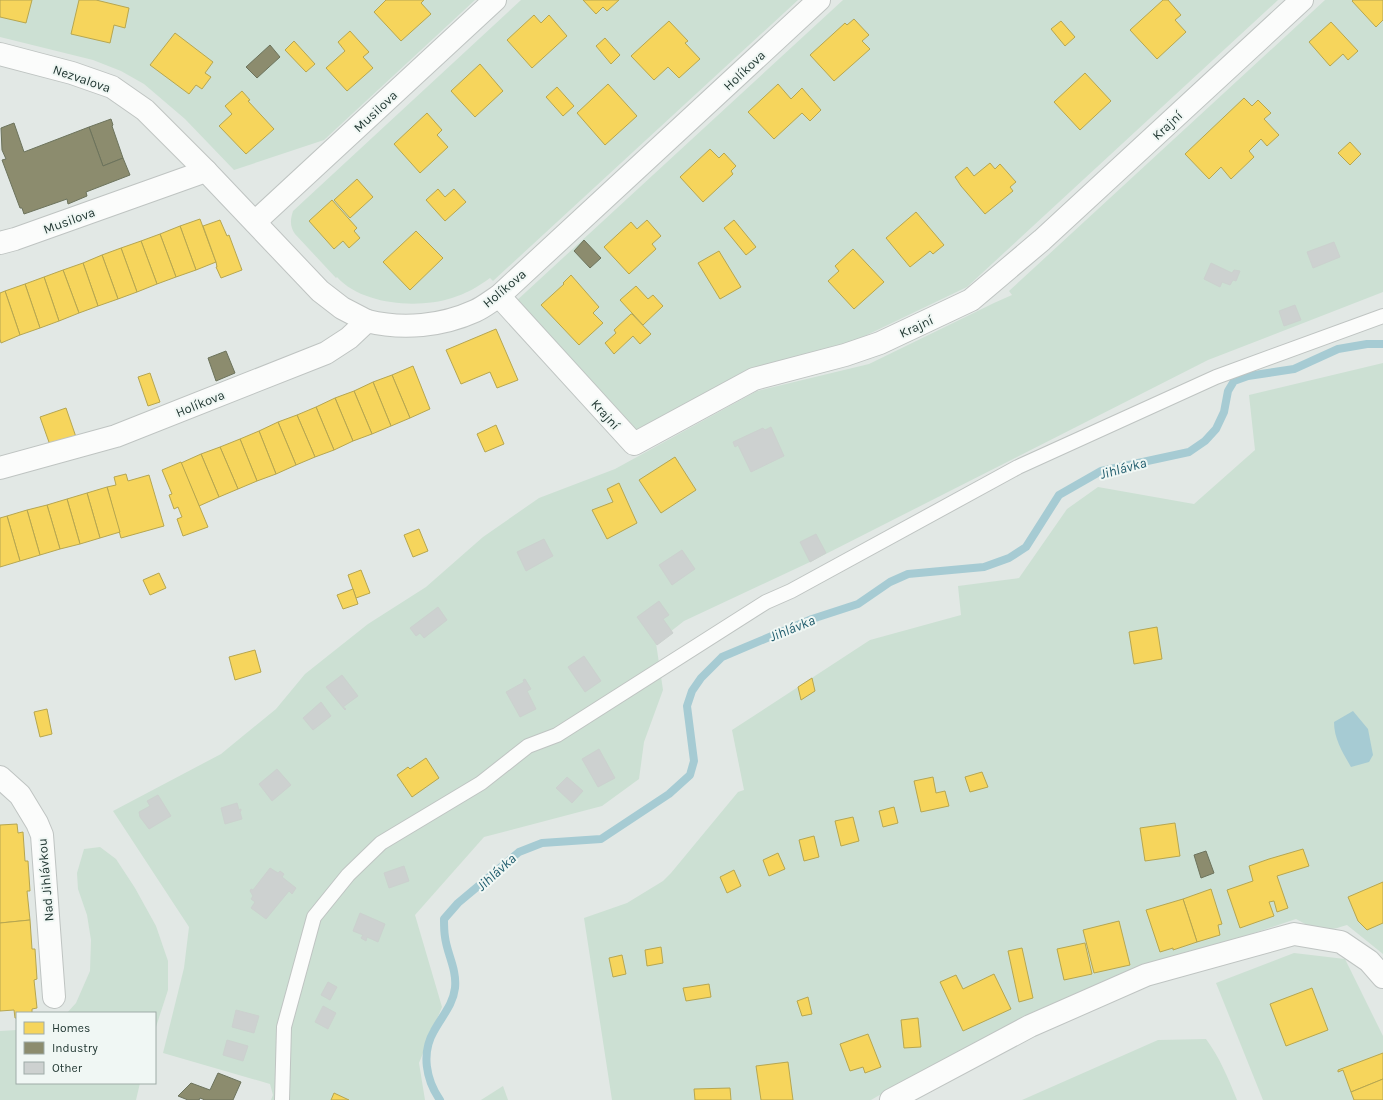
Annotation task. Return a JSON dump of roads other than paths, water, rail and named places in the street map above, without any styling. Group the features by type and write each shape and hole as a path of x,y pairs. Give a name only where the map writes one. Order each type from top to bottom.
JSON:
{"street":[{"name":"Musilova","path":"255,222 495,0"},
{"name":"Holíkova","path":"0,468 116,436 326,353 349,338 367,321 384,325 418,326 452,320 477,310 499,296 819,0"},
{"name":"Krajní","path":"499,296 634,444 754,379 845,355 880,342 971,300 1042,240 1302,0"},
{"name":"Nezvalova","path":"0,54 72,73 112,88 145,110 206,171"},
{"name":"Musilova","path":"0,243 206,171"},
{"path":"206,171 320,291 342,308 367,321"},
{"name":"Nad Jihlávkou","path":"0,776 20,795 37,823 42,835 54,997"},
{"path":"891,1100 1030,1026 1146,975 1294,934 1341,942 1369,961 1383,977"}],"lane":[{"path":"282,1100 284,1027 314,917 348,875 381,843 481,783 528,746 557,735 766,602 791,591 1018,467 1216,377 1383,316"}],"water":[{"path":"1353,711 1368,729 1373,755 1369,762 1351,767 1337,740 1334,722"}],"waterway":[{"name":"Jihlávka","path":"440,1100 431,1084 426,1057 430,1039 450,1005 455,988 455,974 446,943 444,919 458,903 519,852 542,843 601,839 669,794 690,775 694,761 687,706 692,691 701,678 722,657 812,619 858,604 890,582 908,574 984,567 1009,558 1026,547 1059,495 1101,471 1189,452 1205,441 1216,429 1224,412 1228,391 1234,381 1248,376 1294,369 1338,349 1367,344 1383,344"}]}
